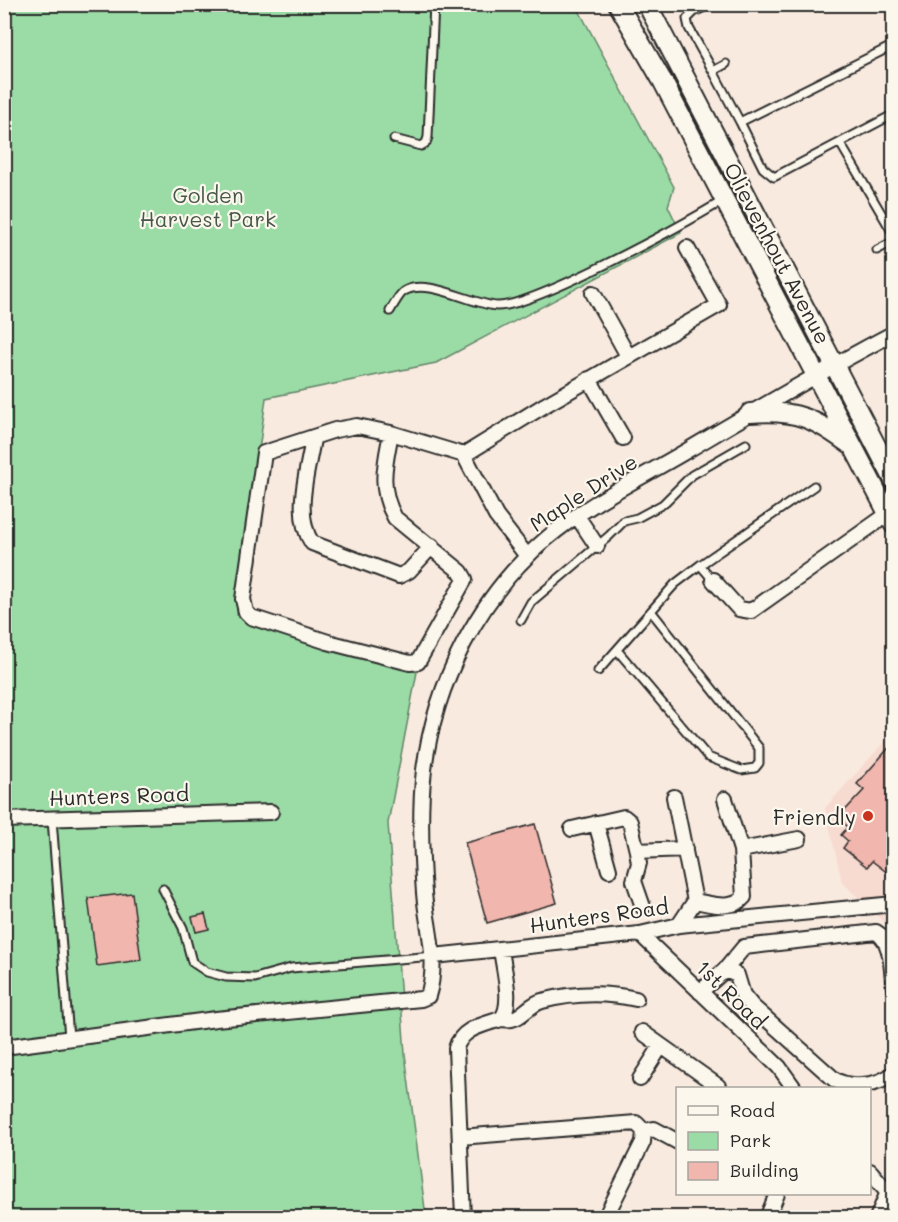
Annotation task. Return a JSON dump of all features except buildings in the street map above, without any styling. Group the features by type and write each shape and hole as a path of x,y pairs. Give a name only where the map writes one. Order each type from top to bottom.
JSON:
{"street":[{"name":"Olievenhout Avenue","path":"618,4 663,82 891,519"},
{"name":"Olievenhout Avenue","path":"647,4 894,480"},
{"path":"464,455 589,379 718,305 687,248"},
{"path":"593,293 628,356"},
{"name":"Maple Drive","path":"434,956 424,896 421,849 424,771 429,739 440,695 453,663 471,630 497,592 527,556 577,516 816,374 894,333"},
{"path":"589,379 623,438"},
{"path":"750,413 773,411 801,414 813,419 853,447"},
{"path":"391,433 382,478 388,505 395,518 432,546 464,575 465,579 421,657 414,663 328,642 251,617 246,612 243,599 262,457 268,451 348,427 367,427 391,433 464,455 496,516 527,556"},
{"path":"313,439 303,508 307,534 312,543 399,576 409,572 432,546"},
{"path":"577,516 597,546"},
{"path":"713,580 739,609 744,612 751,610 891,519"},
{"path":"674,797 695,901 679,925"},
{"path":"695,901 719,906 743,899 741,850 725,799"},
{"name":"Hunters Road","path":"4,820 271,812"},
{"path":"572,829 624,817 628,819 639,863 634,881 644,907"},
{"path":"596,823 609,870"},
{"path":"741,850 799,839"},
{"path":"637,851 685,849"},
{"name":"Hunters Road","path":"434,956 640,934 679,925 894,904"},
{"path":"700,992 725,970 744,947 876,932 886,940 894,988"},
{"name":"1st Road","path":"640,934 778,1067 792,1087"},
{"path":"501,949 507,1002 507,1010 501,1019"},
{"path":"4,1047 344,1006 421,999 428,996 433,980 434,956"},
{"path":"725,970 737,975 743,994 752,1006 839,1082 873,1084 894,1073"},
{"path":"463,1218 456,1048 459,1039 470,1030 501,1019 521,1017 539,1002 609,993 636,999"},
{"path":"642,1032 718,1087"},
{"path":"640,1079 662,1046"},
{"path":"460,1137 636,1123 644,1131 644,1142 605,1218"},
{"path":"644,1131 654,1129 676,1141"},
{"path":"871,1172 888,1192 877,1218"},
{"path":"767,1218 777,1195"}],"lane":[{"path":"394,139 421,146 426,143 434,4"},
{"path":"498,4 509,4"},
{"path":"711,4 694,12 687,19 689,28 770,176 779,176 894,114"},
{"path":"740,122 894,45"},
{"path":"713,71 726,64"},
{"path":"840,143 894,236"},
{"path":"390,311 403,292 410,290 448,293 495,306 532,297 596,267 724,200"},
{"path":"877,250 894,241"},
{"path":"521,620 531,602 624,521 663,504 692,475 746,444"},
{"path":"598,671 675,584 814,486"},
{"path":"700,565 713,580"},
{"path":"617,650 708,758 741,770 755,768 759,763 759,748 651,610"},
{"path":"52,819 69,1038"},
{"path":"163,889 183,928 192,962 207,972 255,978 291,968 434,956"}],"shaded area":[{"path":"893,732 893,931 842,882 825,808"}],"green space":[{"name":"Golden Harvest Park","path":"5,5 576,5 674,187 668,206 681,233 436,363 266,398 237,615 417,672 388,823 405,1054 426,1217 5,1217"}],"place":[{"name":"Friendly","path":"868,816"}]}
